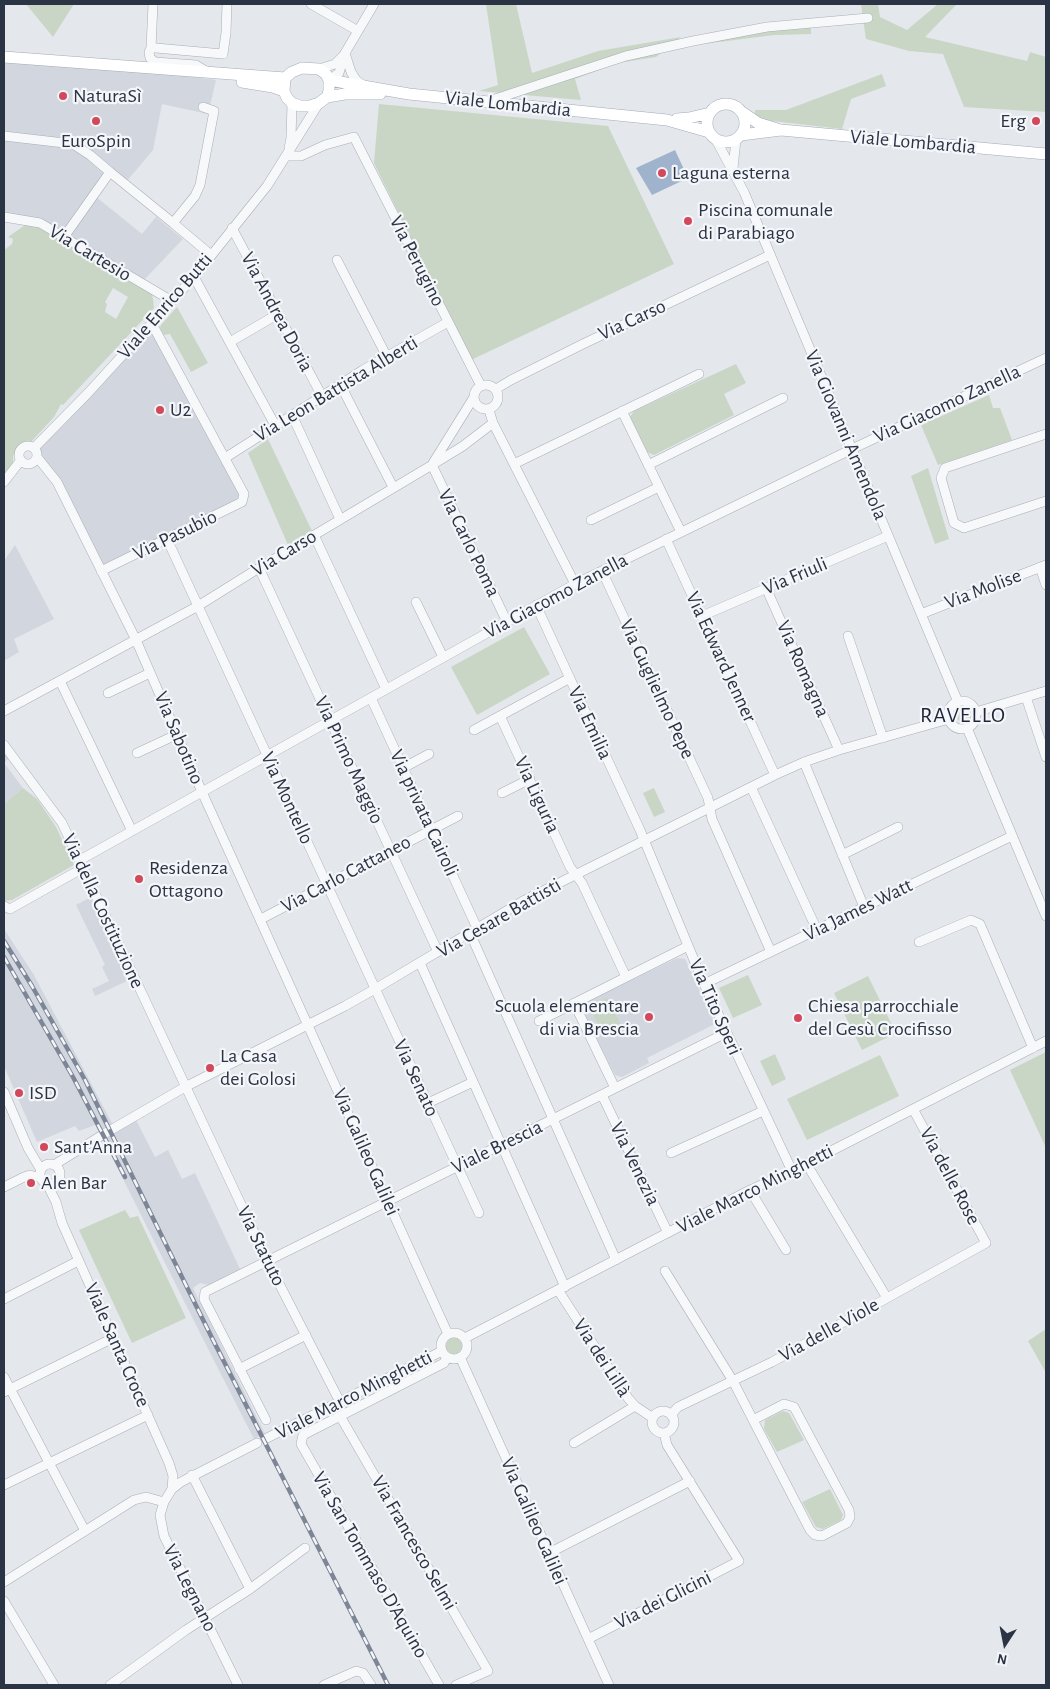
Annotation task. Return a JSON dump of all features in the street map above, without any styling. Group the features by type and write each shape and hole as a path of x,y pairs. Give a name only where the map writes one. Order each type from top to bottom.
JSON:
{"main road":[{"path":"4,57 285,78 292,72 302,68 319,69 326,74 329,80 329,92 323,100 310,106 300,106 292,103 287,98 284,91 285,78"},
{"path":"143,68 273,87 284,91"},
{"name":"Viale Lombardia","path":"329,80 409,94 667,120 689,118 710,113 720,105 728,104 736,107 758,122 781,130 1046,154"},
{"name":"Viale Lombardia","path":"323,100 345,94 409,94"},
{"path":"739,138 746,124 742,112"},
{"path":"710,113 707,120 712,136"},
{"name":"Viale Lombardia","path":"667,120 724,142 781,130"}],"street":[{"path":"154,4 150,58 155,62 196,65 211,73"},
{"path":"151,48 223,54 231,4"},
{"path":"312,4 358,31"},
{"path":"329,80 339,72 346,53 374,4"},
{"path":"487,102 626,56 693,41 767,27 868,18"},
{"path":"319,69 335,64 346,53"},
{"path":"346,53 350,72 363,85"},
{"name":"Viale Enrico Butti","path":"35,453 194,277 267,186 323,100"},
{"path":"287,156 291,138 292,103"},
{"path":"173,223 195,196 200,185 214,111 203,107"},
{"path":"4,136 73,144 90,154 211,255"},
{"name":"Via Perugino","path":"287,156 300,156 325,145 354,136 481,386"},
{"name":"Via Giovanni Amendola","path":"712,136 733,168 958,702"},
{"name":"Via Giovanni Amendola","path":"733,168 739,138"},
{"path":"64,237 110,172"},
{"name":"Via Cartesio","path":"4,217 40,223 172,301"},
{"name":"Via Andrea Doria","path":"232,228 322,396"},
{"name":"Via Carso","path":"496,389 583,344 770,255"},
{"path":"337,260 387,357"},
{"path":"194,277 276,425"},
{"path":"230,342 278,314"},
{"name":"Via Leon Battista Alberti","path":"225,458 340,384 448,322"},
{"path":"152,324 225,458"},
{"name":"Via Giacomo Zanella","path":"7,908 82,864 132,831 575,584 852,449 1046,358"},
{"path":"514,464 699,374"},
{"path":"340,384 393,487"},
{"path":"489,385 496,389 498,402 493,408 489,410 478,407 474,400 476,390 481,386 489,385"},
{"name":"Via Carso","path":"432,465 474,396"},
{"path":"648,465 783,398"},
{"path":"489,410 493,422 575,584"},
{"path":"622,411 681,532"},
{"path":"292,415 340,519"},
{"name":"Via Carso","path":"4,711 198,606 432,465 462,446 493,422"},
{"path":"1046,434 946,468 941,478 954,523 964,528 1046,501"},
{"path":"27,447 35,453 36,461 30,464 23,463 21,460 21,450 27,447"},
{"name":"Via Sabotino","path":"35,453 57,482 136,640 202,792 308,1025"},
{"name":"Via Pasubio","path":"100,571 242,502 244,494 225,458"},
{"path":"4,482 21,460"},
{"name":"Via Carlo Poma","path":"432,465 507,622"},
{"path":"591,520 659,488"},
{"path":"314,535 386,689"},
{"name":"Via Friuli","path":"702,616 888,536"},
{"name":"Via Montello","path":"167,539 375,989"},
{"name":"Via Edward Jenner","path":"666,539 775,775"},
{"path":"1043,566 1046,585"},
{"name":"Via Molise","path":"921,614 1043,566"},
{"name":"Via Primo Maggio","path":"259,568 438,952"},
{"name":"Via Guglielmo Pepe","path":"602,571 708,798 712,819 771,952"},
{"name":"Via Romagna","path":"766,588 839,750"},
{"path":"416,602 443,657"},
{"name":"Via Emilia","path":"536,606 644,841"},
{"path":"848,636 883,738"},
{"path":"108,694 150,673"},
{"path":"474,730 570,678"},
{"path":"60,681 132,831"},
{"path":"976,712 1046,691"},
{"path":"1026,697 1046,757"},
{"name":"Via privata Cairoli","path":"371,698 432,830 553,1119 616,1260"},
{"path":"964,701 969,703 976,712 974,722 967,728 956,728 949,719 950,709 958,702 964,701"},
{"name":"Via Liguria","path":"500,716 570,867 582,882 626,977"},
{"name":"Via Cesare Battisti","path":"55,1167 104,1134 184,1087 375,989 524,901 576,874 804,762 839,750 949,719"},
{"path":"967,728 1046,916"},
{"path":"137,754 178,734"},
{"name":"Via della Costituzione","path":"4,745 62,823 184,1087"},
{"path":"403,768 429,754"},
{"path":"804,762 864,908"},
{"path":"502,793 530,779"},
{"path":"751,787 816,930"},
{"name":"Via Carlo Cattaneo","path":"261,919 458,816"},
{"path":"842,855 898,827"},
{"name":"Via James Watt","path":"704,984 1012,836"},
{"name":"Via Tito Speri","path":"644,841 704,984 792,1171"},
{"path":"919,942 971,920 980,924 1033,1048"},
{"path":"539,1021 688,946"},
{"name":"Via dei Lillà","path":"420,963 501,1145 561,1288 628,1398 635,1406 653,1418"},
{"name":"Via Senato","path":"375,989 479,1213"},
{"path":"574,1003 615,1088"},
{"name":"Via Galileo Galilei","path":"308,1025 448,1334"},
{"name":"Viale Brescia","path":"239,1369 204,1299 205,1292 726,1033"},
{"name":"Viale Marco Minghetti","path":"465,1338 750,1190 792,1171 1046,1041"},
{"path":"428,1103 473,1082"},
{"name":"Via Statuto","path":"184,1087 268,1262 340,1402"},
{"name":"Viale Santa Croce","path":"4,1092 28,1148 56,1202 62,1223 78,1261 171,1469 172,1489"},
{"name":"Via Venezia","path":"602,1095 668,1233"},
{"name":"Via delle Rose","path":"913,1109 986,1243"},
{"path":"670,1153 763,1111"},
{"path":"4,1187 24,1176 30,1175 43,1177 52,1184 57,1181 60,1175 55,1167 41,1160 28,1148"},
{"path":"806,1163 888,1298"},
{"path":"43,1177 45,1166 55,1167"},
{"name":"Viale Santa Croce","path":"56,1202 57,1181"},
{"path":"750,1190 786,1250"},
{"name":"Via delle Viole","path":"671,1415 678,1407 772,1362 986,1243"},
{"path":"4,1298 78,1261"},
{"path":"665,1272 733,1381 753,1420 812,1533 822,1536 847,1523 850,1517 849,1510 794,1407 784,1404 753,1420"},
{"path":"340,1416 444,1363 445,1354 442,1340 448,1334 459,1334 465,1338 466,1351 460,1358 456,1359 445,1354"},
{"path":"266,1420 239,1369 306,1335"},
{"path":"7,1391 113,1338"},
{"name":"Viale Marco Minghetti","path":"267,1438 445,1354"},
{"name":"Via Galileo Galilei","path":"460,1358 609,1685"},
{"path":"4,1377 7,1391 85,1531"},
{"path":"574,1443 635,1406"},
{"path":"661,1412 671,1415 674,1421 672,1427 664,1432 658,1432 654,1427 653,1418 655,1415 661,1412"},
{"path":"4,1485 148,1415"},
{"name":"Via San Tommaso D'Aquino","path":"340,1416 303,1435 301,1444 439,1685"},
{"name":"Via Francesco Selmi","path":"340,1416 488,1671 456,1685"},
{"path":"549,1553 690,1481 667,1445 664,1432"},
{"name":"Viale Marco Minghetti","path":"172,1489 192,1475 257,1443"},
{"path":"192,1475 250,1589"},
{"name":"Via dei Glicini","path":"588,1639 739,1561 690,1481"},
{"name":"Via Legnano","path":"172,1489 164,1502 160,1516 164,1536 238,1685"},
{"path":"4,1582 134,1500 146,1497 164,1502"},
{"path":"110,1685 120,1682 205,1618 250,1589 305,1548"},
{"path":"4,1600 54,1685"},
{"path":"324,1685 353,1671 360,1671 366,1675 370,1685"}],"shaded area":[{"path":"4,58 142,70 216,80 208,114 162,104 153,150 126,182 110,169 63,235 4,216"},
{"path":"95,196 142,234 156,217 183,239 142,282 66,236"},
{"path":"151,327 243,495 241,501 101,569 37,450"},
{"path":"15,545 54,619 14,639 19,652 4,661 4,561"},
{"path":"4,751 9,758 4,763"},
{"path":"4,763 23,788 4,804"},
{"path":"91,897 129,980 95,996 92,989 109,981 102,967 105,965 76,905"},
{"path":"4,929 34,975 115,1129 135,1118 155,1157 168,1150 182,1179 195,1173 240,1269 209,1285 200,1283 193,1288 265,1434 254,1439 104,1141 101,1142 96,1133 99,1131 95,1125 79,1131 75,1126 37,1142 4,1066"},
{"name":"Scuola elementare di via Brescia","path":"677,958 685,959 715,1024 647,1058 649,1063 622,1077 615,1075 583,1011 586,1002"}],"green space":[{"path":"26,4 74,4 53,37"},
{"path":"486,4 516,4 532,73 598,51 681,37 656,57 618,63 575,79 581,100 479,91 498,85"},
{"path":"861,4 878,4 880,17 907,30 938,4 957,4 925,37 1027,61 1030,52 1046,57 1046,112 964,107 943,54 909,51 866,39"},
{"path":"811,27 811,34 774,35 703,44 762,31"},
{"path":"882,74 886,86 851,99 842,129 755,119 755,110 786,110"},
{"path":"379,104 608,126 674,264 471,360 374,163"},
{"path":"28,223 39,225 152,292 154,308 63,405 61,404 54,417 30,443 19,448 13,456 13,464 4,476 4,250 12,244 13,239 8,237","holes":["113,288 128,297 116,319 105,312 107,304 105,302"]},
{"path":"177,307 208,363 191,372 170,334 164,335 160,328"},
{"path":"736,364 746,383 724,394 734,415 654,455 647,452 630,417 634,411"},
{"path":"989,395 993,408 1000,408 1012,440 938,465 921,425"},
{"path":"268,439 312,531 288,545 248,453"},
{"path":"928,468 949,539 935,544 911,476"},
{"path":"524,627 550,674 477,715 451,667"},
{"path":"960,708 966,708 970,715 966,722 960,722 956,718 956,712"},
{"path":"23,788 37,799 56,827 74,865 12,900 4,901 4,804"},
{"path":"654,788 665,812 654,817 643,793"},
{"path":"748,975 762,1005 733,1018 719,988"},
{"path":"868,976 896,1033 862,1050 834,993"},
{"path":"607,998 621,1025 603,1034 589,1007"},
{"path":"1046,1052 1046,1148 1010,1070"},
{"path":"775,1054 786,1079 772,1086 760,1061"},
{"path":"880,1055 899,1096 807,1140 787,1099"},
{"path":"125,1210 130,1218 138,1216 186,1318 132,1343 79,1230"},
{"path":"1046,1329 1046,1373 1028,1341"},
{"path":"454,1338 460,1340 462,1346 460,1352 454,1354 448,1352 446,1346 448,1340"},
{"path":"783,1411 789,1413 804,1440 777,1452 764,1429 765,1420"},
{"path":"830,1489 843,1515 841,1520 823,1529 816,1527 802,1502"}],"water":[{"name":"Laguna esterna","path":"675,150 688,178 652,195 636,168"}],"railway":[{"path":"4,941 32,986 85,1080 212,1338 388,1685"},
{"path":"4,957 73,1077 125,1177"}],"place":[{"name":"NaturaSì","path":"63,96"},
{"name":"EuroSpin","path":"96,121"},
{"name":"Erg","path":"1036,121"},
{"name":"Laguna esterna","path":"662,173"},
{"name":"Piscina comunale di Parabiago","path":"688,221"},
{"name":"U2","path":"160,410"},
{"name":"Residenza Ottagono","path":"139,879"},
{"name":"Scuola elementare di via Brescia","path":"649,1017"},
{"name":"Chiesa parrocchiale del Gesù Crocifisso","path":"798,1018"},
{"name":"La Casa dei Golosi","path":"210,1068"},
{"name":"ISD","path":"19,1093"},
{"name":"Sant'Anna","path":"44,1147"},
{"name":"Alen Bar","path":"31,1183"}],"district":[{"name":"RAVELLO","path":"963,715"}]}
